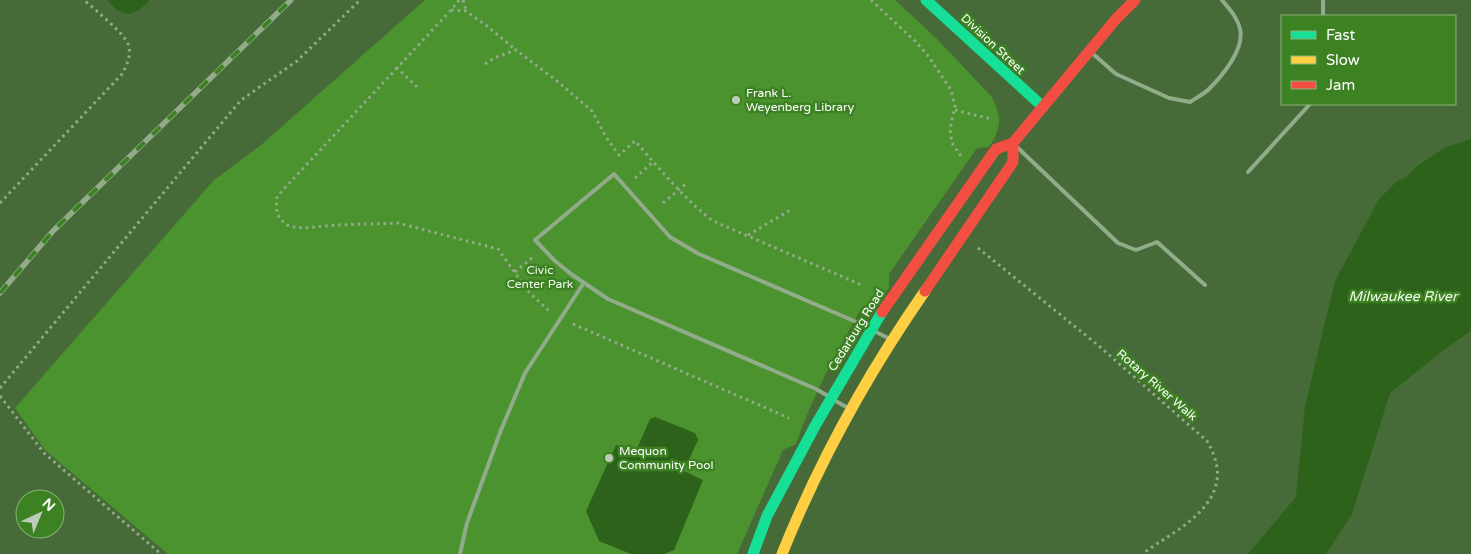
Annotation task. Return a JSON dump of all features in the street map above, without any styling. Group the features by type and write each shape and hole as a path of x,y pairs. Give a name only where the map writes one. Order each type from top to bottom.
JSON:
{"main road":[{"name":"Division Street","path":"926,0 1043,107"},
{"name":"Cedarburg Road","path":"753,554 768,516 815,426 877,319 996,149 1013,143 1116,19 1135,0"},
{"path":"782,554 799,512 852,410 892,341 950,252 1013,162 1013,143"}],"lane":[{"path":"1090,51 1116,74 1169,98 1190,102 1208,90 1219,78 1230,65 1240,43 1241,30 1233,14 1222,0"},
{"path":"1323,0 1323,15"},
{"path":"1248,172 1309,105"},
{"path":"1013,143 1118,243 1136,250 1157,242 1205,285"},
{"path":"852,410 816,390 608,299 583,284 554,260 536,240 614,174 670,237 699,254 872,329 892,341"},
{"path":"460,554 467,523 525,373 583,284"}],"path":[{"path":"0,203 122,74 128,64 130,54 128,44 123,36 84,0"},
{"path":"0,388 241,100 297,61 360,0"},
{"path":"554,316 529,292 498,249 398,223 303,228 287,225 276,213 276,199 281,192 461,0 466,11 557,81 592,111 606,138 619,155 635,141 678,190 713,221 864,286"},
{"path":"871,0 917,43 929,57 951,90 955,106 950,129 952,143 961,156"},
{"path":"451,10 466,11"},
{"path":"485,64 494,58 516,50"},
{"path":"397,68 417,87"},
{"path":"955,110 991,119"},
{"path":"626,186 653,162"},
{"path":"663,203 688,182"},
{"path":"747,236 792,209"},
{"name":"Rotary River Walk","path":"978,248 1099,346 1207,441 1215,459 1218,473 1216,487 1208,503 1193,520 1143,554"},
{"path":"515,272 543,249"},
{"path":"566,321 789,418"},
{"path":"0,396 44,454 161,554"}],"green space":[{"name":"Civic Center Park","path":"425,0 895,0 937,39 991,96 999,116 998,127 993,140 989,147 977,148 889,274 889,288 886,292 874,303 862,307 817,391 796,444 783,450 737,554 168,554 45,450 15,408 214,180 261,145"}],"water":[{"path":"107,0 150,0 136,12 128,14 118,10"},
{"name":"Milwaukee River","path":"1471,139 1471,331 1390,393 1352,514 1326,554 1248,554 1296,497 1305,406 1335,281 1379,199 1397,181 1405,178 1417,166 1446,147"},
{"path":"655,417 695,433 698,440 684,471 703,480 674,550 664,554 631,554 599,541 586,511 616,445 636,451 650,419"}],"railway":[{"path":"0,293 53,231 291,0"}],"traffic: fast":[{"path":"926,0 1043,107"},
{"path":"753,554 767,516 815,426 882,312"}],"traffic: slow":[{"path":"782,554 828,452 864,386 925,291"}],"traffic: jam":[{"path":"882,312 996,149 1013,143 1116,19 1135,0"},
{"path":"925,291 1013,162 1013,143"}],"place":[{"name":"Frank L. Weyenberg Library","path":"736,100"},
{"name":"Mequon Community Pool","path":"609,458"}]}
